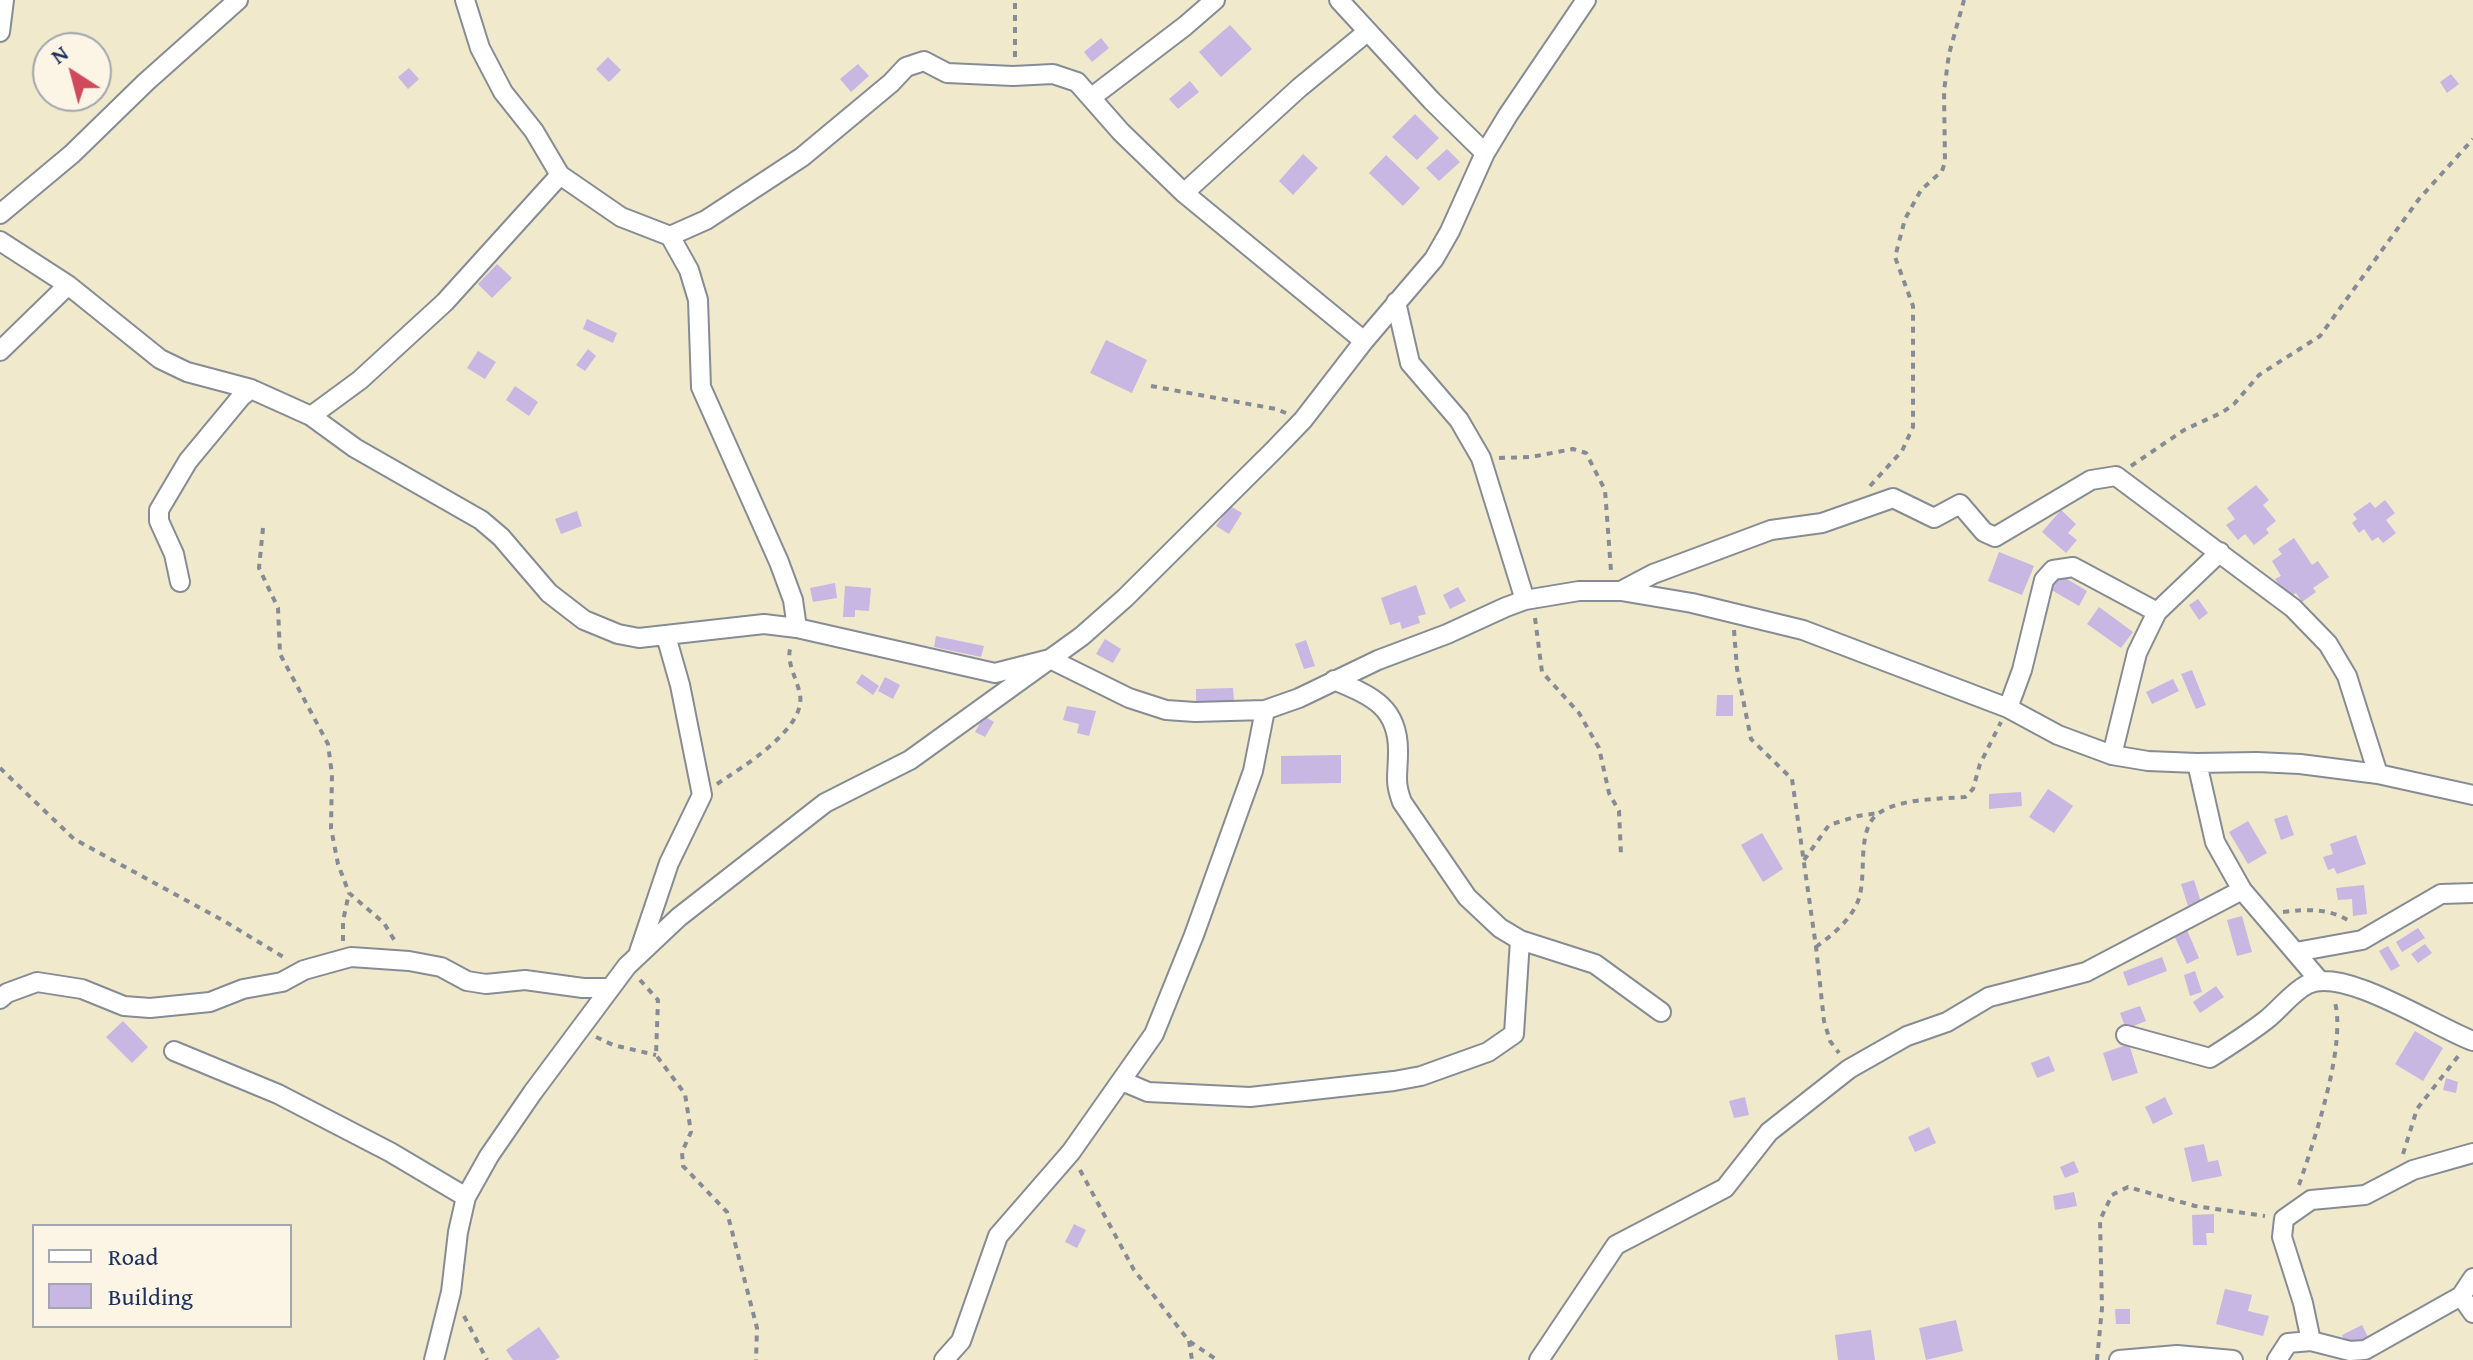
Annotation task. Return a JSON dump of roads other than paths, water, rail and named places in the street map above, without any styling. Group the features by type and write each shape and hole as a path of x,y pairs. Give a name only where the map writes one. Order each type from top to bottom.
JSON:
{"street":[{"path":"0,32 4,0"},
{"path":"0,214 72,154 146,82 238,0"},
{"path":"465,0 480,48 503,92 534,131 560,175 621,217 670,236 689,270 698,300 701,387 779,562 793,600 797,628"},
{"path":"1092,97 1215,0"},
{"path":"1339,0 1485,153"},
{"path":"434,1360 451,1292 458,1232 466,1197 489,1156 579,1029 632,961 679,917 825,803 910,760 1082,636 1125,598 1303,420 1364,341 1434,259 1485,153 1586,0"},
{"path":"1184,193 1299,88 1367,32"},
{"path":"670,236 706,220 802,157 906,67 924,61 947,73 1053,74 1077,82 1121,132 1184,193 1364,341"},
{"path":"311,416 360,380 445,302 560,175"},
{"path":"0,241 68,285 160,359 187,372 251,389 311,416 355,448 481,520 501,537 549,593 584,620 618,634 639,638 764,624 797,628 995,673 1050,659 1129,698 1166,710 1265,710 1525,600 1579,591 1616,590 1655,595 1803,630 2008,708 2058,735 2112,755 2148,761 2300,764 2378,774 2473,795"},
{"path":"0,351 68,285"},
{"path":"1396,302 1410,363 1459,420 1481,458 1525,600"},
{"path":"180,582 174,554 159,521 159,510 188,461 251,389"},
{"path":"1616,590 1771,530 1822,523 1893,498 1934,518 1960,504 1984,532 1995,537 2091,480 2116,476 2293,608 2328,644 2347,676 2378,774"},
{"path":"2112,755 2137,653 2157,612 2220,552"},
{"path":"2008,708 2022,670 2044,580 2053,570 2073,567 2157,612"},
{"path":"632,961 669,863 702,795 680,685 666,636"},
{"path":"1334,680 1380,702 1393,719 1398,750 1396,785 1402,802 1467,897 1500,928 1520,940 1595,964 1661,1012"},
{"path":"944,1360 961,1341 998,1236 1071,1152 1154,1034 1194,935 1253,771 1265,710"},
{"path":"2197,763 2215,842 2242,890 2323,980"},
{"path":"1539,1360 1616,1245 1725,1188 1769,1132 1849,1069 1907,1036 1947,1022 1989,997 2086,972 2242,890"},
{"path":"2296,952 2362,940 2441,894 2473,893"},
{"path":"1122,1081 1148,1092 1250,1097 1421,1076 1488,1052 1514,1034 1520,940"},
{"path":"0,999 7,993 37,982 82,989 124,1006 150,1008 195,1004 210,1002 243,989 282,982 304,970 351,957 409,961 441,967 467,981 486,984 525,980 583,988 610,988"},
{"path":"2126,1035 2210,1058 2266,1020 2305,986 2323,980 2363,989 2472,1041"},
{"path":"174,1051 278,1094 390,1152 466,1197"},
{"path":"2311,1341 2303,1303 2282,1237 2286,1216 2311,1200 2365,1195 2413,1170 2473,1153"},
{"path":"2277,1360 2288,1343 2311,1341 2350,1351 2365,1350 2461,1296 2473,1278"},
{"path":"2461,1296 2473,1313"},
{"path":"2119,1360 2177,1355 2233,1360"}]}
